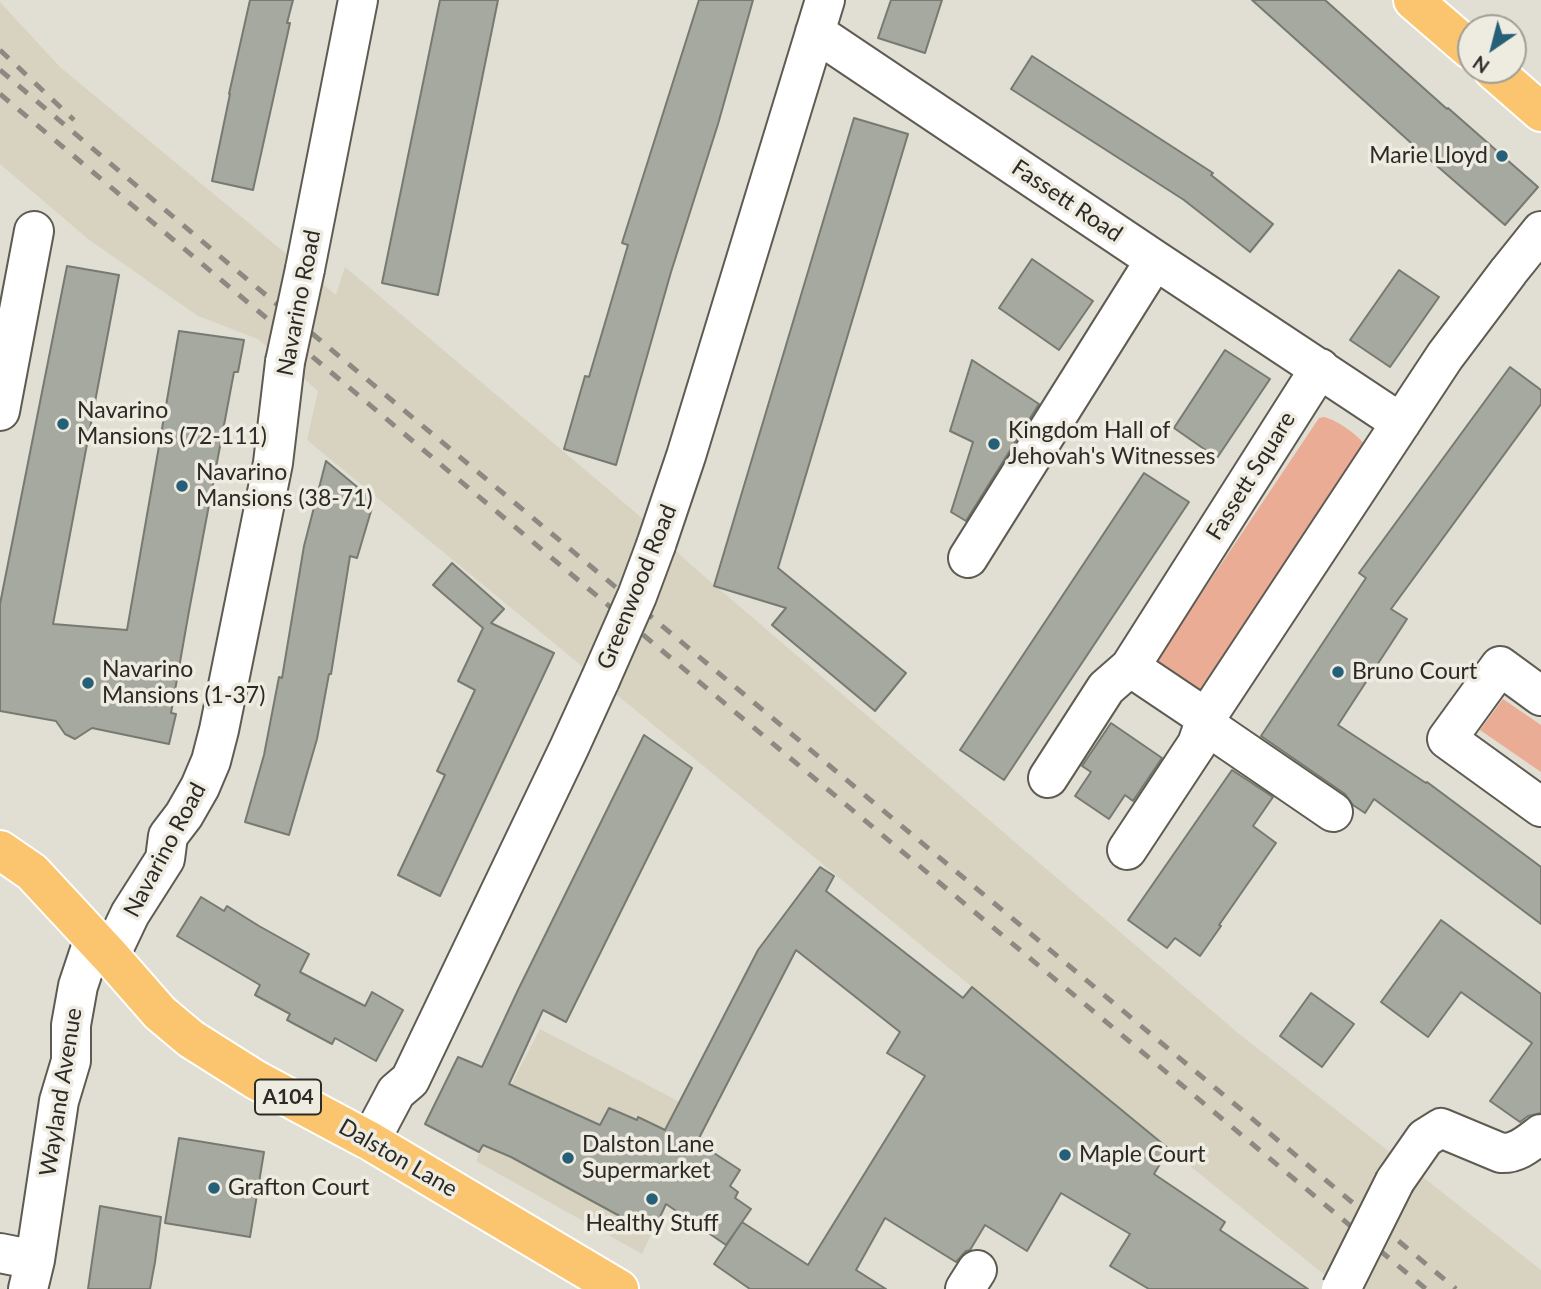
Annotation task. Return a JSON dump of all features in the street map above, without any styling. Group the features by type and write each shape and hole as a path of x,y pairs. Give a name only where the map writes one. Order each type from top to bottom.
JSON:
{"main road":[{"path":"1413,0 1457,38"},
{"path":"1509,84 1541,112"},
{"name":"Dalston Lane","path":"0,850 32,872 160,1013 191,1039 256,1080 370,1141 619,1289"}],"street":[{"name":"Navarino Road","path":"102,947 130,914 165,859 168,836 184,815 211,761 273,463 285,362 306,269 358,0"},
{"name":"Fassett Road","path":"820,16 1155,260 1320,368"},
{"name":"Greenwood Road","path":"370,1141 396,1092 410,1080 569,748 637,596 686,456 820,16"},
{"path":"0,411 34,230"},
{"path":"1127,850 1197,744 1206,718 1401,423 1446,356 1541,231"},
{"path":"968,558 1155,260"},
{"path":"1320,368 1401,423"},
{"name":"Fassett Square","path":"1048,778 1106,688 1130,667 1320,368"},
{"path":"1541,696 1500,666 1447,738 1541,807"},
{"path":"1130,667 1206,718 1216,732 1333,812"},
{"name":"Wayland Avenue","path":"21,1267 59,1101 71,1061 71,1025 78,986 102,947"},
{"path":"1341,1289 1395,1181 1425,1138 1441,1129 1501,1153 1510,1153 1541,1133"}],"shaded area":[{"path":"0,2 60,67 336,295 345,267 635,512 690,564 1238,1033 1391,1153 1381,1170 1419,1174 1541,1270 1541,1289 1327,1289 1327,1277 307,440 318,391 258,339 198,316 88,239 0,164"},
{"path":"1324,417 1347,428 1366,446 1205,696 1155,663 1319,418"},
{"path":"1503,699 1541,725 1541,772 1480,730"},
{"path":"540,1029 680,1102 686,1160 642,1254 476,1161"}],"building":[{"path":"250,0 293,0 253,190 212,181"},
{"path":"440,0 498,0 438,295 382,283"},
{"path":"699,0 753,0 616,465 564,449 585,376 589,377 628,245 622,243"},
{"path":"891,0 942,0 925,53 878,38"},
{"path":"1252,0 1325,0 1538,187 1505,225"},
{"path":"1032,56 1213,173 1211,175 1273,224 1250,252 1184,200 1011,89"},
{"path":"854,118 908,134 778,568 906,673 875,711 772,625 786,608 714,586"},
{"path":"1032,259 1093,301 1059,350 999,308"},
{"path":"67,266 119,275 53,624 127,630 179,331 244,340 238,372 234,372 189,611 171,713 176,714 169,744 92,728 75,739 65,734 56,721 0,711 0,604"},
{"path":"1399,270 1439,297 1390,367 1350,340"},
{"path":"1225,350 1270,379 1217,458 1174,428"},
{"name":"Kingdom Hall of Jehovah's Witnesses","path":"972,360 1039,404 966,521 951,512 973,442 950,431"},
{"path":"1510,367 1541,390 1541,404 1391,609 1407,619 1338,725 1427,782 1541,867 1541,924 1374,799 1365,813 1353,805 1345,794 1261,736 1366,578 1359,573"},
{"path":"326,461 374,501 357,558 350,556 331,674 317,739 289,835 245,822 264,755 279,677 282,678 304,546"},
{"path":"1144,473 1189,502 1004,780 960,750"},
{"path":"452,563 504,609 491,623 554,653 440,896 398,875 445,775 437,771 475,690 458,681 483,628 433,585"},
{"path":"1111,723 1162,758 1133,801 1125,795 1109,819 1075,796 1091,772 1082,766"},
{"path":"644,735 692,768 566,1022 543,1010 509,1084 600,1125 609,1108 637,1120 638,1117 665,1130 758,950 820,867 834,876 826,891 963,998 972,987 1169,1149 1154,1174 1225,1222 1220,1230 1308,1289 1149,1289 1110,1266 1130,1234 1061,1193 1027,1251 985,1225 970,1250 956,1262 885,1218 856,1270 886,1289 750,1289 714,1264 742,1222 808,1265 925,1076 887,1053 900,1032 796,950 697,1142 740,1170 730,1186 738,1192 735,1198 751,1209 726,1245 666,1204 653,1232 511,1157 483,1145 479,1152 425,1124 458,1057 482,1067"},
{"path":"1232,770 1273,797 1253,826 1276,843 1200,956 1175,938 1167,948 1128,920"},
{"path":"201,897 224,911 227,906 309,954 300,972 365,1006 372,992 403,1010 376,1061 335,1038 332,1044 287,1020 290,1014 255,995 260,985 177,936"},
{"path":"1441,920 1541,994 1541,1113 1528,1116 1520,1122 1490,1101 1532,1043 1461,992 1428,1037 1381,1002"},
{"path":"1311,993 1354,1024 1322,1067 1280,1036"},
{"name":"Grafton Court","path":"179,1138 264,1152 250,1237 165,1223"},
{"path":"100,1206 161,1217 150,1289 88,1289"}],"railway":[{"path":"0,50 74,120"},
{"path":"0,70 1456,1289"},
{"path":"0,94 1426,1289"}],"place":[{"name":"Marie Lloyd","path":"1502,156"},
{"name":"Navarino Mansions (72-111)","path":"63,424"},
{"name":"Kingdom Hall of Jehovah's Witnesses","path":"994,444"},
{"name":"Navarino Mansions (38-71)","path":"182,486"},
{"name":"Bruno Court","path":"1338,672"},
{"name":"Navarino Mansions (1-37)","path":"88,683"},
{"name":"Maple Court","path":"1065,1155"},
{"name":"Dalston Lane Supermarket","path":"568,1158"},
{"name":"Grafton Court","path":"214,1188"},
{"name":"Healthy Stuff","path":"652,1199"}]}
